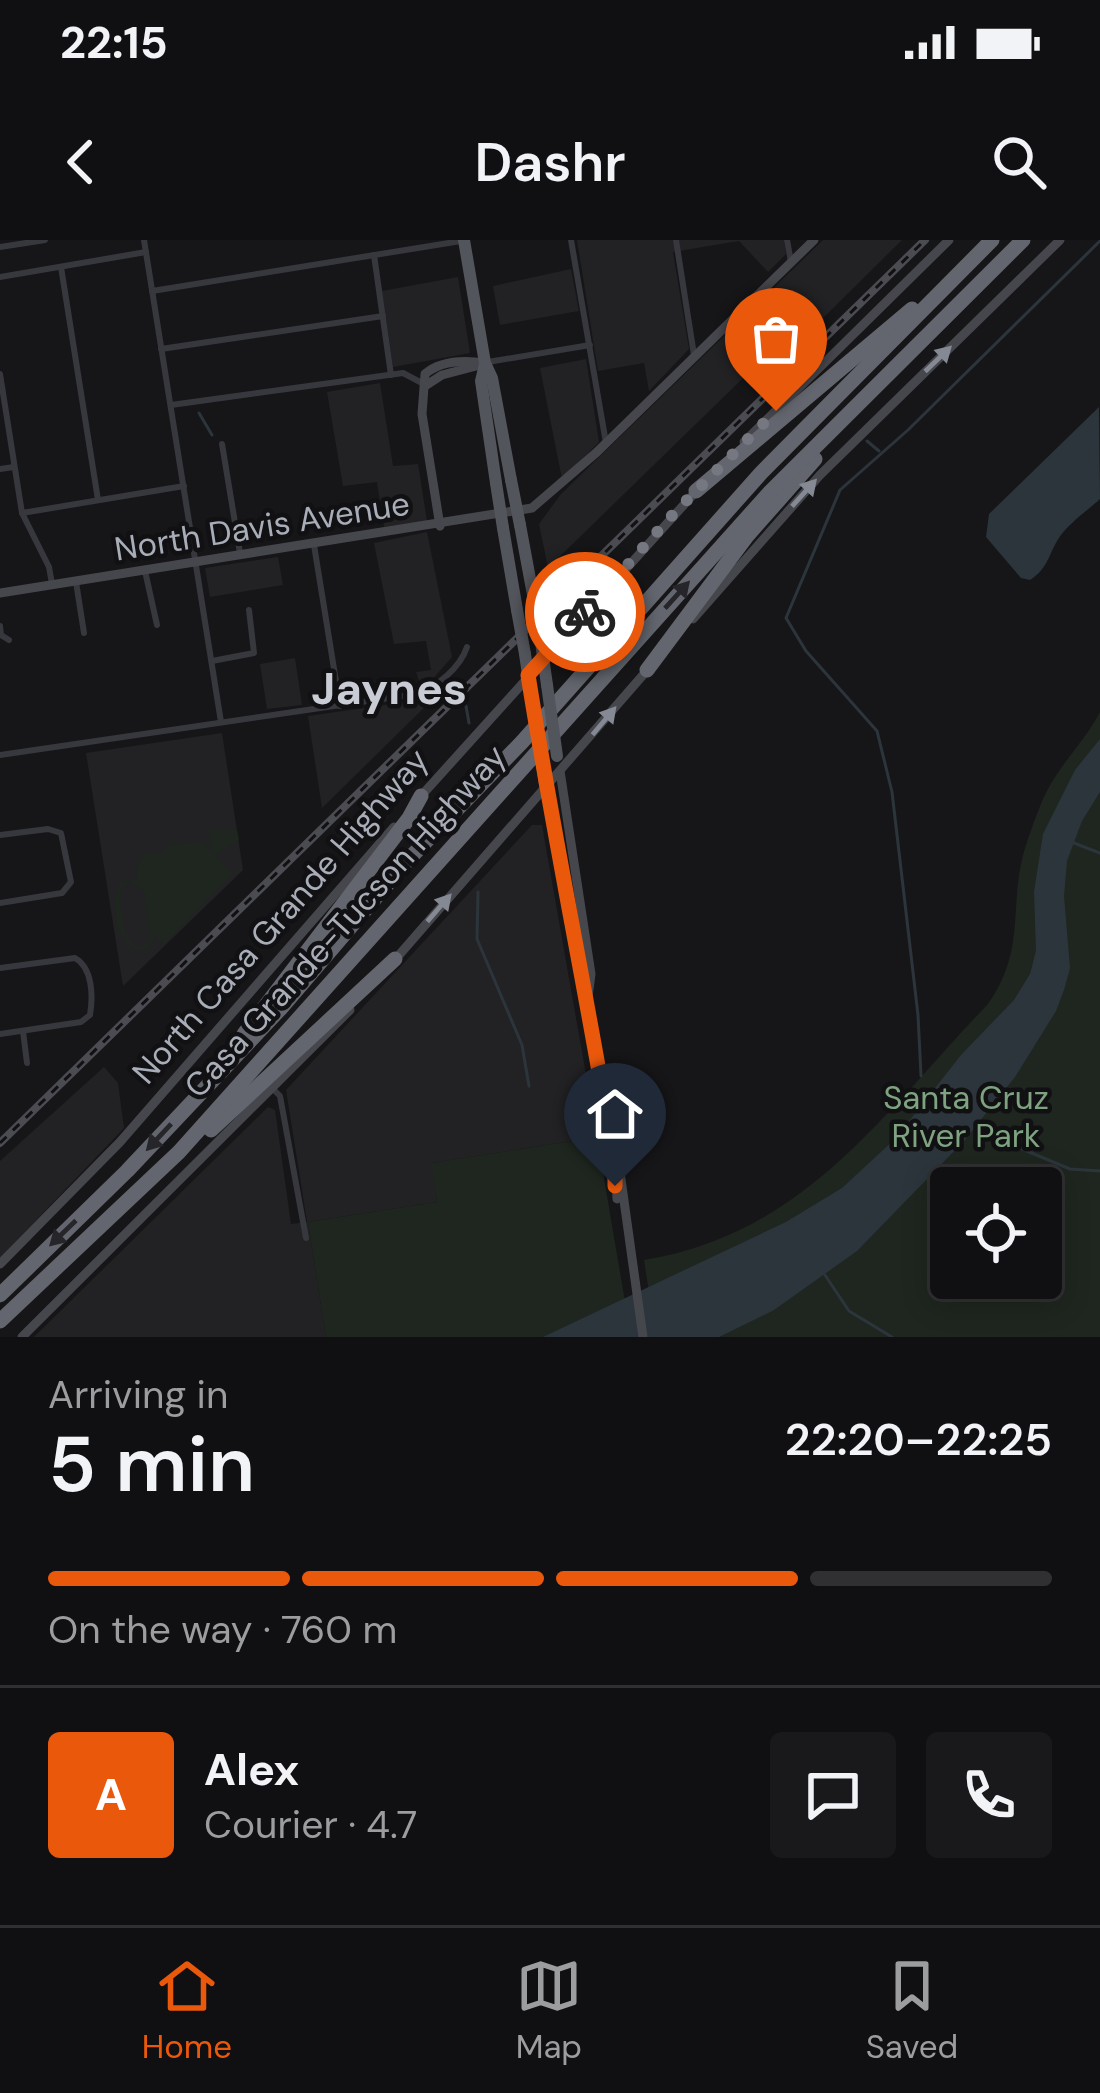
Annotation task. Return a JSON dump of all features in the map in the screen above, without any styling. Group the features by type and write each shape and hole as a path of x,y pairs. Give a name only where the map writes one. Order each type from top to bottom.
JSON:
{"highway":[{"path":"696,491 992,240"},
{"name":"Casa Grande-Tucson Highway","path":"0,1295 280,1008 406,862 522,742 761,472 992,240"},
{"name":"Casa Grande-Tucson Highway","path":"0,1321 179,1152 770,492 1023,240"},
{"path":"646,670 747,536 908,353"},
{"path":"201,1092 421,796"},
{"path":"179,1152 199,1142 395,959"}],"main road":[{"path":"465,240 540,631 591,974 588,999"},
{"path":"606,443 814,240"},
{"name":"North Casa Grande Highway","path":"0,1264 120,1142 528,675 696,491 950,240"},
{"path":"22,1337 274,1089 395,959 523,810 544,778 560,771 837,458 1060,240"},
{"path":"440,526 422,414 425,386 442,375 485,363"},
{"path":"485,363 481,382 503,528 643,1337"},
{"name":"North Davis Avenue","path":"0,593 532,508 606,443"},
{"path":"540,631 568,631"},
{"path":"523,810 538,808 550,815"}],"street":[{"path":"0,247 45,240"},
{"path":"144,240 221,723"},
{"path":"152,291 465,240"},
{"path":"571,240 606,443"},
{"path":"676,240 694,358"},
{"path":"788,240 791,262"},
{"path":"0,278 146,252"},
{"path":"374,255 391,375"},
{"path":"61,267 98,500"},
{"path":"161,349 383,316"},
{"path":"485,363 590,345"},
{"path":"0,374 22,513 49,567 52,586"},
{"path":"170,406 391,375 412,375 425,386"},
{"path":"222,444 241,556"},
{"path":"0,470 14,467"},
{"path":"22,513 184,487"},
{"path":"314,545 340,706"},
{"path":"145,571 157,625"},
{"path":"76,582 84,633"},
{"path":"212,661 254,653 249,610"},
{"path":"0,626 9,640"},
{"path":"0,754 428,690 463,658 467,646"},
{"path":"0,836 56,830 64,837 71,874 68,890 62,893 0,902"},
{"path":"0,968 79,960 87,970 92,1001 88,1017 0,1034"},
{"path":"23,1030 27,1063"},
{"path":"274,1089 280,1096 306,1238"}],"shaded area":[{"path":"577,240 784,240 786,254 768,272 739,241 673,252 689,349 649,391 644,363 598,371"},
{"path":"823,240 902,240 805,336 778,354 774,348 548,568 539,524 561,494"},
{"path":"571,269 579,311 500,325 493,286"},
{"path":"458,277 470,353 393,367 382,291"},
{"path":"586,359 599,442 562,479 540,368"},
{"path":"380,383 393,466 418,464 427,521 384,527 377,482 343,486 327,392"},
{"path":"1099,407 1100,499 1061,535 1040,572 1030,580 1021,578 986,537 989,514"},
{"path":"427,532 452,657 421,686 416,672 431,670 426,641 394,644 374,543"},
{"path":"278,557 283,585 210,597 205,568"},
{"path":"295,658 302,705 267,709 260,664"},
{"path":"434,698 322,808 308,716"},
{"path":"222,733 243,870 123,986 86,753"},
{"path":"1100,739 1100,792 1082,821 1067,861 1064,896 1070,968 1064,990 1015,1077 964,1141 939,1167 930,1167 930,1176 857,1251 774,1310 719,1337 543,1337 786,1222 842,1188 895,1139 961,1055 1014,1000 1030,974 1036,951 1034,892 1043,834 1075,770"},
{"path":"532,825 542,825 597,1137 432,1163 437,1202 308,1222 326,1337 34,1337 268,1107 275,1110 291,1224 307,1222 286,1090"},
{"path":"104,1067 118,1083 124,1128 0,1258 0,1161"}],"green space":[{"name":"Santa Cruz River Park","path":"1100,712 1100,1337 656,1337 644,1260 701,1246 751,1224 796,1196 875,1126 988,1004 1008,962 1021,864 1052,782"},
{"path":"209,830 237,830 239,840 215,855 232,874 164,944 156,935 147,949 137,949 128,944 116,915 120,883 137,879 144,855 165,852 168,845 202,842 212,852","holes":["132,882 144,892 151,934 147,944 138,947 126,938 119,895"]},
{"path":"597,1137 631,1337 326,1337 308,1222 437,1202 431,1163"}],"waterway":[{"path":"921,1076 892,792 877,731 806,651 786,618 840,490 908,430 1100,241"},
{"path":"761,310 777,330 781,352"},
{"path":"781,364 782,358"},
{"path":"199,413 212,435"},
{"path":"867,441 879,451"},
{"path":"449,687 466,706 469,723"},
{"path":"1074,843 1100,853"},
{"path":"478,892 477,939 522,1045 529,1086"},
{"path":"974,1129 1070,1169 1100,1171"},
{"path":"825,1275 849,1311 892,1337"}],"railway":[{"path":"0,1143 925,240"}],"way so far":[{"path":"585,612 776,411"}],"district":[{"name":"Jaynes","path":"389,688"}],"route":[{"path":"585,612 528,675 579,975 588,999 615,1186"}]}
